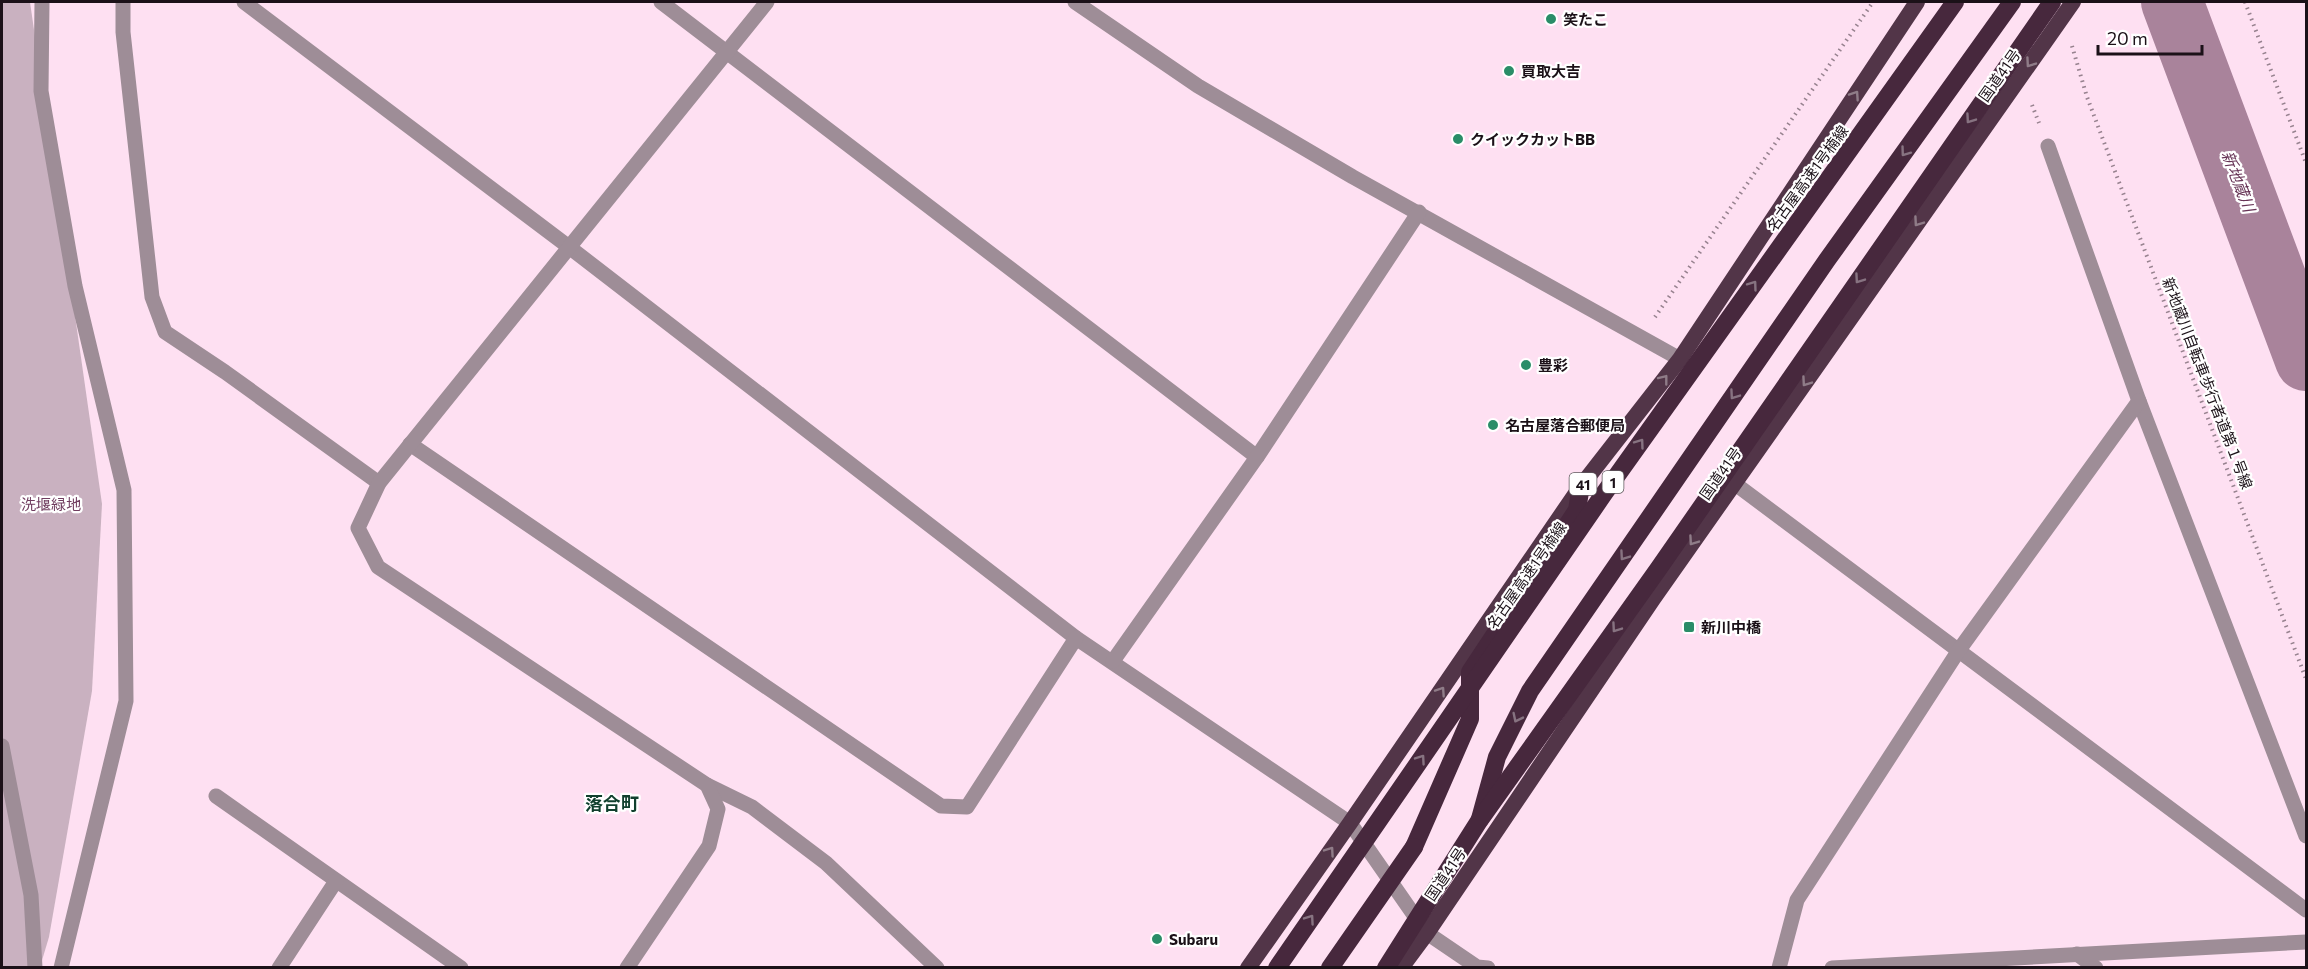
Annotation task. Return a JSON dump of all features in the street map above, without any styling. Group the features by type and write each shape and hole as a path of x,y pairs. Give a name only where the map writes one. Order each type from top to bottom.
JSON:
{"highway":[{"name":"41","path":"1248,968 1581,486 1680,359 1917,2"},
{"name":"名古屋高速1号楠線","path":"1277,968 1603,495 1955,2"},
{"path":"1479,821 1497,758 1530,691 1827,260 2012,2"},
{"path":"1386,968 1479,821 2062,6"},
{"name":"国道41号","path":"1401,968 1653,598 2020,76 2062,6"},
{"path":"1330,968 1414,847 1470,719 1470,672 1578,510 1581,486"}],"street":[{"path":"42,2 41,91 75,286 124,490 126,701 61,968"},
{"path":"123,2 123,32 152,297 165,332 225,372 379,483"},
{"path":"243,2 569,247 1076,638 1350,823 1427,933 1477,967 1488,968"},
{"path":"661,2 1257,457"},
{"path":"767,2 379,483 358,528 378,567 707,785 752,807 826,863 937,968"},
{"path":"1075,2 1198,86 1353,177 1680,359"},
{"path":"2048,146 2139,401 2307,836"},
{"path":"1113,661 1257,457 1419,212"},
{"path":"1779,968 1797,900 1959,650 2139,401"},
{"path":"410,444 941,806 967,807 1076,638"},
{"path":"1734,483 2307,910"},
{"path":"2,746 31,895 34,968"},
{"path":"627,968 708,846 718,809 707,785"},
{"path":"216,796 461,968"},
{"path":"279,968 336,881"},
{"path":"1833,968 2307,942"},
{"path":"2077,954 2096,968"}],"path":[{"path":"1641,337 1873,2"},
{"path":"2245,2 2307,163"},
{"name":"新地蔵川自転車歩行者道第１号線","path":"2062,6 2087,97 2307,679"},
{"path":"2020,76 2048,146"}],"green space":[{"name":"洗堰緑地","path":"2,2 30,2 102,504 92,691 49,937 40,967 2,968"}],"waterway":[{"name":"新地蔵川","path":"2172,2 2306,360"}],"place":[{"name":"笑たこ","path":"1551,19"},
{"name":"買取大吉","path":"1509,71"},
{"name":"クイックカットBB","path":"1458,139"},
{"name":"豊彩","path":"1526,365"},
{"name":"名古屋落合郵便局","path":"1493,425"},
{"name":"新川中橋","path":"1689,627"},
{"name":"Subaru","path":"1157,939"}],"district":[{"name":"落合町","path":"612,803"}]}
